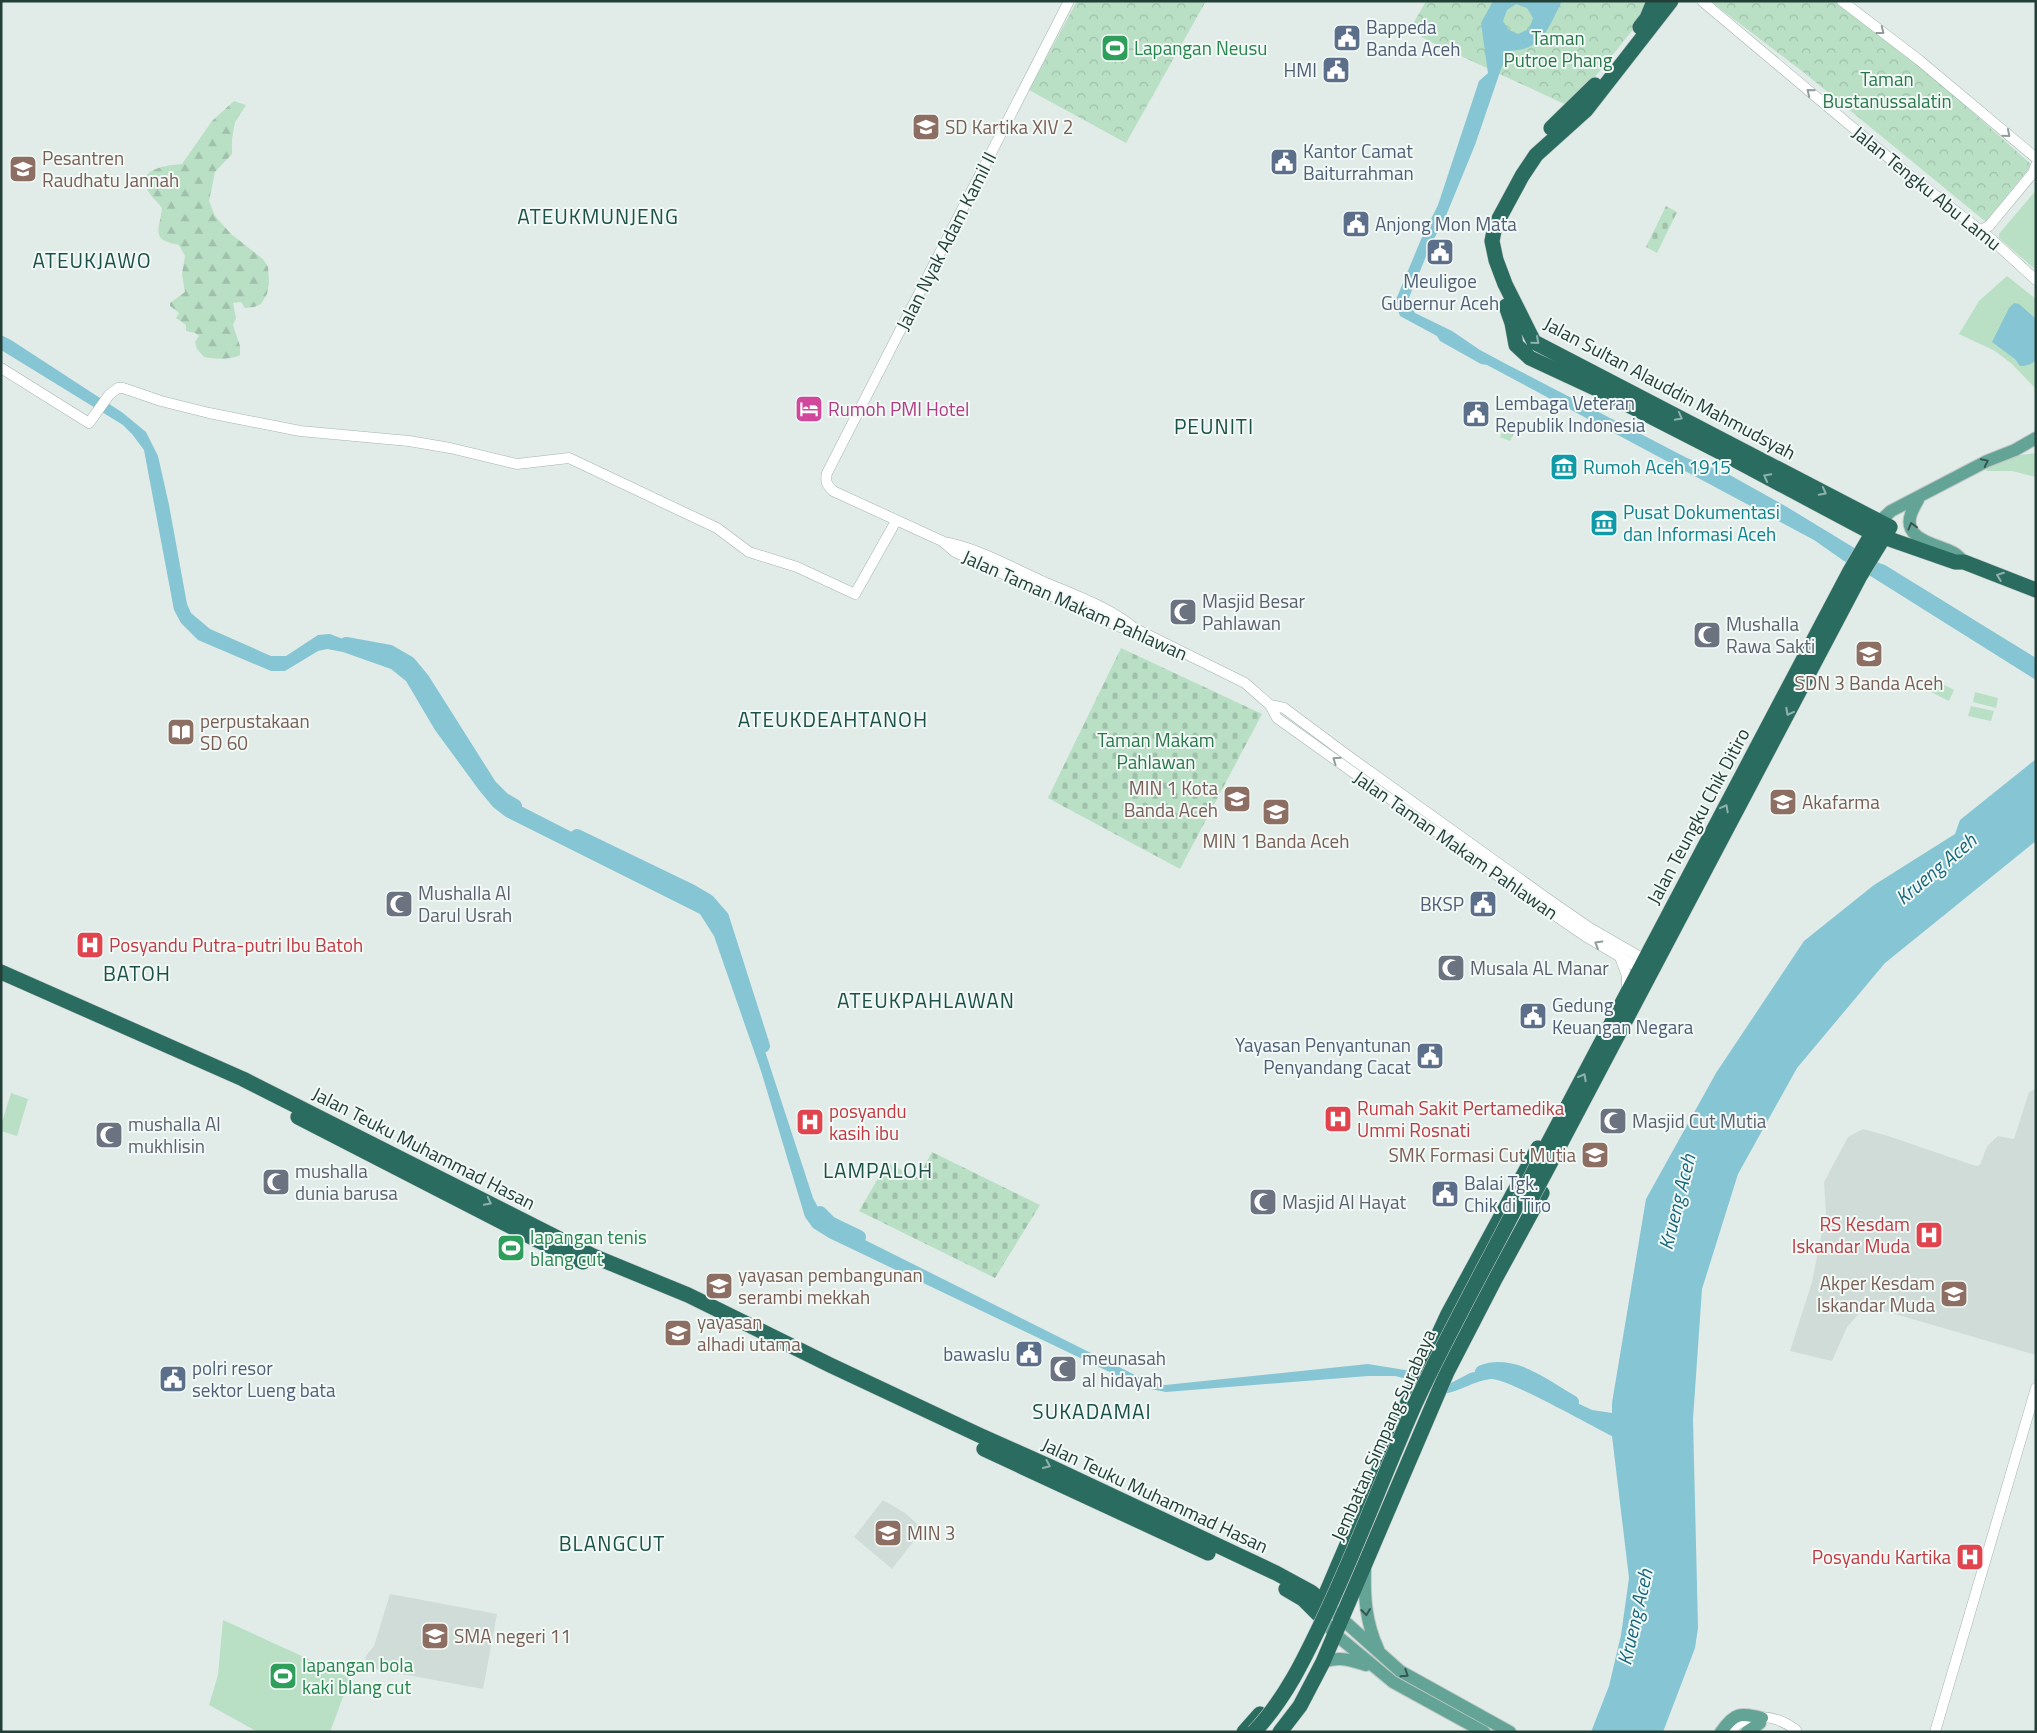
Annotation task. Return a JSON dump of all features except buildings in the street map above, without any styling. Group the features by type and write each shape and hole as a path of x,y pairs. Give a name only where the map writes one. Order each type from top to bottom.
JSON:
{"highway":[{"path":"1489,238 1490,214 1514,170 1528,150 1583,98 1602,76 1647,18 1654,1"},
{"path":"1489,238 1536,155 1586,110 1671,1"},
{"name":"Jalan Sultan Alauddin Mahmudsyah","path":"1489,238 1489,266 1512,323 1516,345 1530,358 1604,385 1881,530 1955,562 1964,562 2036,590"},
{"name":"Jalan Teungku Chik Ditiro","path":"1549,1154 1855,574 1881,530"},
{"name":"Jalan Teungku Chik Ditiro","path":"1365,1566 1447,1372 1561,1157 1562,1130 1627,994 1648,967"},
{"name":"Jalan Teuku Muhammad Hasan","path":"1,972 243,1078 593,1256 688,1295 828,1370"},
{"name":"Jalan Teuku Muhammad Hasan","path":"1,982 119,1032 266,1100 537,1240 1051,1467 1276,1573 1311,1592 1320,1608"},
{"name":"Jalan Teungku Chik Ditiro","path":"1244,1732 1261,1714 1289,1674 1320,1608 1413,1390 1448,1314 1540,1146 1562,1130"},
{"name":"Jembatan Simpang Surabaya","path":"1254,1732 1279,1701 1310,1647 1353,1553 1415,1405 1456,1319 1549,1154"},
{"name":"Jembatan Simpang Surabaya","path":"1268,1732 1301,1686 1320,1649 1425,1406 1465,1321 1549,1154"},
{"path":"1280,1732 1300,1706 1323,1662 1365,1566"}],"main road":[{"path":"1881,530 1891,511 2036,438"},
{"path":"2015,450 2036,449"},
{"path":"1920,496 1910,521 1914,534 1920,539 1951,551 1964,562"},
{"path":"1365,1566 1364,1589 1367,1621 1380,1654"},
{"name":"Jalan Teuku Muhammad Hasan","path":"1320,1608 1341,1620 1400,1671 1484,1732"},
{"name":"Jalan Teuku Muhammad Hasan","path":"1320,1608 1335,1634 1392,1682 1510,1732"},
{"path":"1323,1662 1334,1658 1342,1658 1373,1667"},
{"path":"1721,1732 1736,1715 1743,1714 1761,1720"},
{"path":"1747,1732 1761,1720"}],"street":[{"name":"Jalan Nyak Adam Kamil II","path":"826,481 827,473 1069,1"},
{"name":"Jalan Tengku Abu Lamu","path":"1702,1 1908,174 1981,230 2036,280"},
{"path":"1842,1 1919,60 2036,158"},
{"path":"1981,230 1989,226 2033,173 2036,165"},
{"path":"1990,238 1994,229 2036,180"},
{"path":"1,368 89,422 109,395 118,388 124,388 161,401 241,421 329,435 409,442 450,448 517,464 569,458 717,528 733,542 749,552 797,567 854,594 896,522"},
{"name":"Jalan Taman Makam Pahlawan","path":"826,481 833,491 942,542 955,552 1058,593 1120,627 1134,628 1245,683 1270,705 1277,718 1515,888 1585,936 1620,957 1648,967"},
{"name":"Jalan Taman Makam Pahlawan","path":"1270,705 1284,708 1347,756 1555,904 1648,967"},
{"path":"1620,957 1627,976 1627,994"},
{"path":"1935,1732 2036,1388"},
{"path":"1729,1732 1737,1723 1745,1719 1761,1720 1800,1731"},
{"path":"1736,1732 1745,1725 1761,1720"}],"shaded area":[{"name":"RS Kesdam Iskandar Muda","path":"2036,1089 2036,1355 1871,1307 1864,1308 1847,1327 1832,1361 1790,1351 1812,1282 1826,1212 1824,1182 1848,1137 1863,1129 1976,1166 1980,1165 1987,1146 1998,1136 2014,1139 2029,1092"},
{"name":"MIN 3","path":"883,1500 905,1513 923,1529 892,1569 854,1537"},
{"name":"SMA negeri 11","path":"390,1594 497,1614 483,1689 364,1667 366,1656 374,1646"}],"green space":[{"name":"Lapangan Neusu","path":"1077,1 1206,1 1126,143 1029,90"},
{"name":"Taman Putroe Phang","path":"1426,1 1647,1 1643,17 1571,107 1422,37 1413,24"},
{"name":"Taman Bustanussalatin","path":"1710,1 1840,1 1916,62 2032,165 1986,222 1802,71"},
{"path":"234,101 246,105 235,122 232,154 215,172 209,201 215,216 231,234 263,259 268,267 269,282 267,294 261,304 245,308 241,302 233,303 236,318 233,325 240,346 240,355 228,358 213,358 204,357 197,349 195,342 199,336 186,331 186,325 176,318 179,313 170,306 170,303 185,292 182,274 185,256 179,245 170,243 160,237 158,232 162,208 148,192 145,182 146,176 156,169 182,164 212,121"},
{"path":"2036,190 2036,270 1999,238 1999,234"},
{"path":"1666,206 1677,212 1657,253 1646,247"},
{"path":"2007,276 2036,299 2036,389 2012,364 1995,351 1959,334 1979,301"},
{"path":"1506,423 1517,427 1510,441 1500,437"},
{"path":"2036,453 2036,477 2012,471 1987,471 1985,467 2020,455"},
{"name":"Taman Makam Pahlawan","path":"1121,648 1262,714 1180,869 1048,798"},
{"path":"1931,678 1954,690 1949,701 1925,689"},
{"path":"1975,692 1998,698 1996,708 1973,702"},
{"path":"1971,706 1994,711 1991,721 1968,716"},
{"path":"11,1093 28,1099 17,1136 1,1131 1,1125"},
{"path":"932,1152 1040,1205 995,1278 859,1211 887,1163 918,1178"},
{"name":"lapangan tenis blang cut","path":"510,1239 520,1247 511,1257 502,1248"},
{"name":"lapangan bola kaki blang cut","path":"223,1620 350,1678 330,1732 258,1732 209,1705 218,1675"}],"water":[{"path":"1493,1 1562,1 1548,28 1537,42 1530,47 1509,51 1475,145 1443,223 1432,242 1408,300 1415,313 1452,331 1480,350 1508,365 1687,458 1728,474 1787,507 2036,658 2036,680 1844,561 1814,540 1487,365 1481,364 1440,341 1437,336 1400,316 1395,302 1422,237 1438,205 1479,81 1488,73 1481,23","holes":["1516,4 1527,8 1533,18 1529,29 1518,34 1509,30 1503,21 1507,10"]},
{"path":"2014,303 2019,304 2036,319 2036,360 2027,365 2020,366 2015,359 1992,342 2009,308"},
{"name":"Krueng Aceh","path":"1,335 123,413 146,432 158,456 187,604 191,613 210,629 271,656 286,656 318,635 330,634 404,663 499,795 684,889 713,912 730,944 813,1198 821,1213 835,1225 1145,1380 1165,1385 1368,1364 1417,1372 1451,1383 1470,1373 1495,1367 1514,1373 1592,1410 1612,1413 1612,1403 1646,1199 1716,1073 1804,941 1874,885 1955,834 1960,820 2036,759 2036,841 1885,963 1797,1068 1738,1174 1702,1289 1693,1419 1698,1628 1695,1648 1663,1732 1591,1732 1609,1686 1621,1635 1629,1578 1612,1436 1531,1394 1514,1386 1491,1379 1444,1394 1411,1380 1395,1376 1368,1376 1166,1392 1141,1387 829,1238 813,1228 805,1217 761,1071 714,936 700,914 506,817 493,807 435,730 406,681 391,669 343,652 327,649 318,651 285,671 271,671 198,640 181,623 174,610 144,450 123,425 1,350"}],"waterway":[{"path":"346,644 390,652 409,663 423,680 490,786 503,799 515,806"},
{"path":"577,836 708,901 722,917 763,1046"},
{"path":"820,1213 830,1223 859,1237"},
{"path":"1482,1372 1494,1369 1517,1372 1572,1402"}],"place":[{"name":"Bappeda Banda Aceh","path":"1347,38"},
{"name":"Lapangan Neusu","path":"1115,48"},
{"name":"HMI","path":"1336,70"},
{"name":"SD Kartika XIV 2","path":"926,127"},
{"name":"Kantor Camat Baiturrahman","path":"1284,162"},
{"name":"Pesantren Raudhatu Jannah","path":"23,169"},
{"name":"Anjong Mon Mata","path":"1356,224"},
{"name":"Meuligoe Gubernur Aceh","path":"1440,252"},
{"name":"Rumoh PMI Hotel","path":"809,409"},
{"name":"Lembaga Veteran Republik Indonesia","path":"1476,414"},
{"name":"Rumoh Aceh 1915","path":"1564,467"},
{"name":"Pusat Dokumentasi dan Informasi Aceh","path":"1604,523"},
{"name":"Masjid Besar Pahlawan","path":"1183,612"},
{"name":"Mushalla Rawa Sakti","path":"1707,635"},
{"name":"SDN 3 Banda Aceh","path":"1869,654"},
{"name":"perpustakaan SD 60","path":"181,732"},
{"name":"MIN 1 Kota Banda Aceh","path":"1237,799"},
{"name":"Akafarma","path":"1783,802"},
{"name":"MIN 1 Banda Aceh","path":"1276,812"},
{"name":"Mushalla Al Darul Usrah","path":"399,904"},
{"name":"BKSP","path":"1483,904"},
{"name":"Posyandu Putra-putri Ibu Batoh","path":"90,945"},
{"name":"Musala AL Manar","path":"1451,968"},
{"name":"Gedung Keuangan Negara","path":"1533,1016"},
{"name":"Yayasan Penyantunan Penyandang Cacat","path":"1430,1056"},
{"name":"Rumah Sakit Pertamedika Ummi Rosnati","path":"1338,1119"},
{"name":"Masjid Cut Mutia","path":"1613,1121"},
{"name":"posyandu kasih ibu","path":"810,1122"},
{"name":"mushalla Al mukhlisin","path":"109,1135"},
{"name":"SMK Formasi Cut Mutia","path":"1595,1155"},
{"name":"mushalla dunia barusa","path":"276,1182"},
{"name":"Balai Tgk. Chik di Tiro","path":"1445,1194"},
{"name":"Masjid Al Hayat","path":"1263,1202"},
{"name":"RS Kesdam Iskandar Muda","path":"1929,1235"},
{"name":"lapangan tenis blang cut","path":"511,1248"},
{"name":"yayasan pembangunan serambi mekkah","path":"719,1286"},
{"name":"Akper Kesdam Iskandar Muda","path":"1954,1294"},
{"name":"yayasan alhadi utama","path":"678,1333"},
{"name":"bawaslu","path":"1029,1354"},
{"name":"meunasah al hidayah","path":"1063,1369"},
{"name":"polri resor sektor Lueng bata","path":"173,1379"},
{"name":"MIN 3","path":"888,1533"},
{"name":"Posyandu Kartika","path":"1970,1557"},
{"name":"SMA negeri 11","path":"435,1636"},
{"name":"lapangan bola kaki blang cut","path":"283,1676"}],"district":[{"name":"ATEUKMUNJENG","path":"598,217"},
{"name":"ATEUKJAWO","path":"92,261"},
{"name":"PEUNITI","path":"1214,427"},
{"name":"ATEUKDEAHTANOH","path":"833,720"},
{"name":"BATOH","path":"137,974"},
{"name":"ATEUKPAHLAWAN","path":"926,1001"},
{"name":"LAMPALOH","path":"878,1171"},
{"name":"SUKADAMAI","path":"1092,1412"},
{"name":"BLANGCUT","path":"612,1544"}]}
